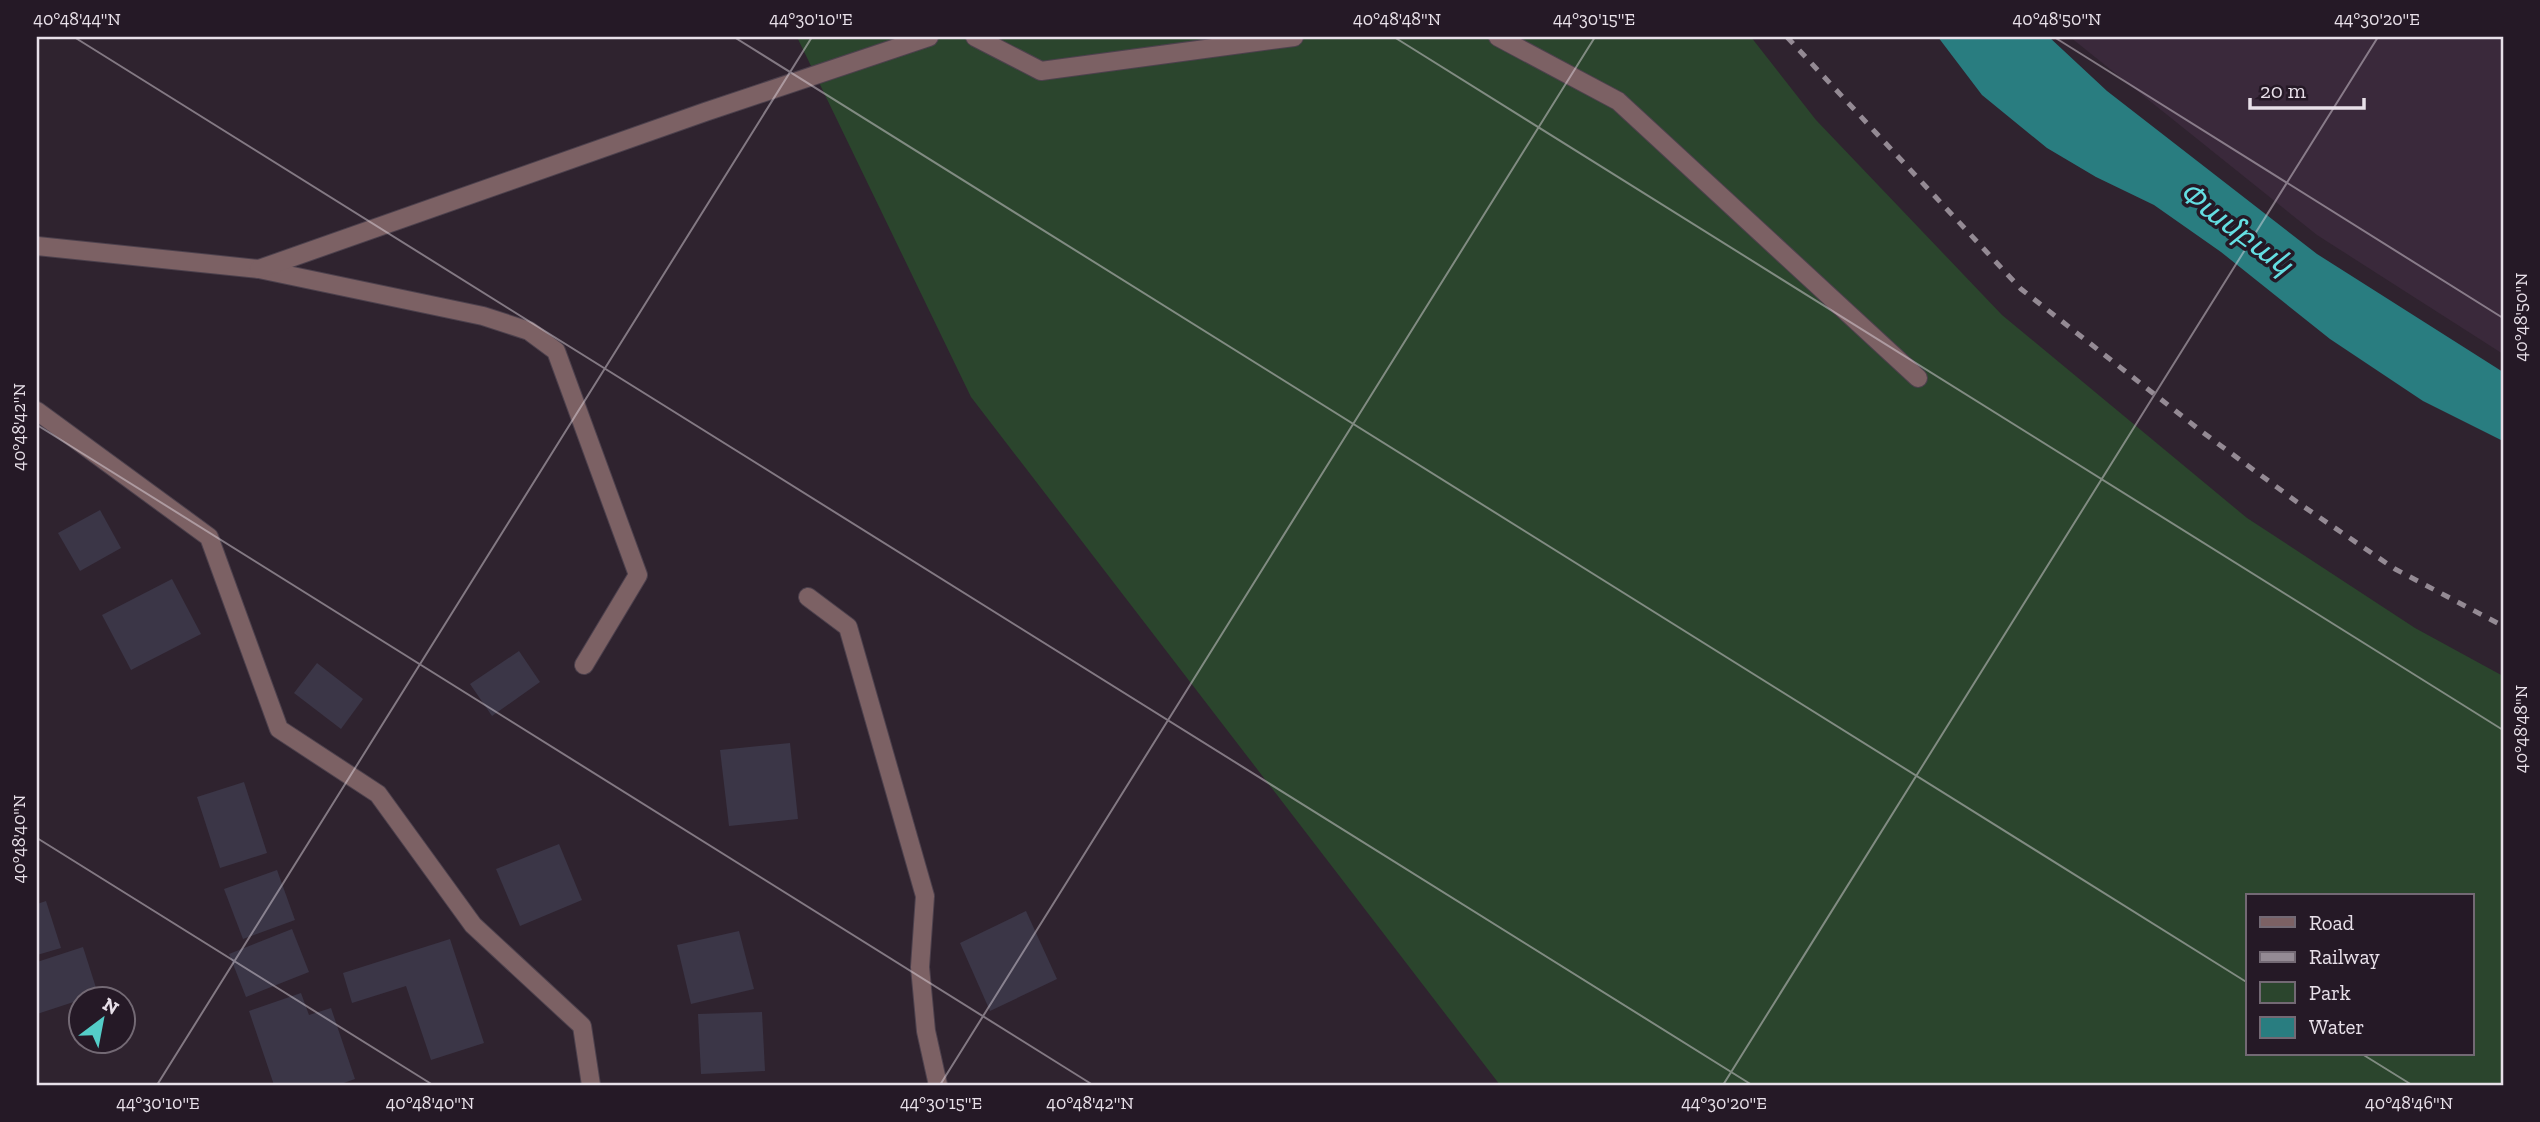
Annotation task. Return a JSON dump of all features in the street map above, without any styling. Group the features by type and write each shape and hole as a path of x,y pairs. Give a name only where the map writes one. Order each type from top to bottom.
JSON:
{"street":[{"path":"259,269 705,112 929,37"},
{"path":"975,37 1041,71 1294,37"},
{"path":"1498,37 1618,101 1918,378"},
{"path":"37,246 259,269 483,316 529,331 556,351 638,575 584,665"},
{"path":"37,411 209,537 279,729 378,794 473,925 582,1026 591,1085"},
{"path":"808,597 848,627 925,896 920,967 926,1031 938,1085"}],"shaded area":[{"path":"2070,37 2503,37 2503,354 2317,235"}],"green space":[{"path":"797,37 1751,37 1816,120 2002,315 2247,518 2415,628 2503,676 2503,1085 1500,1085 971,397"}],"water":[{"name":"Փամբակ","path":"1938,37 2049,37 2107,91 2317,254 2503,372 2503,441 2423,401 2330,339 2221,252 2154,205 2096,177 2047,148 1982,95"}],"building":[{"path":"100,510 121,548 80,571 58,533"},
{"path":"172,579 201,634 131,670 102,615"},
{"path":"519,651 540,682 492,716 470,684"},
{"path":"317,663 363,699 341,729 294,693"},
{"path":"790,743 798,819 729,826 720,750"},
{"path":"244,782 267,853 220,868 197,797"},
{"path":"559,844 582,900 520,926 496,869"},
{"path":"277,870 295,920 243,939 224,889"},
{"path":"46,901 61,948 37,955 37,904"},
{"path":"1026,911 1057,979 990,1011 960,943"},
{"path":"292,929 309,972 246,997 229,954"},
{"path":"739,931 754,989 691,1004 677,945"},
{"path":"450,939 484,1043 431,1060 406,986 352,1003 343,973"},
{"path":"83,947 95,986 66,986 66,1004 37,1014 37,962"},
{"path":"301,993 309,1015 331,1008 355,1079 338,1085 274,1085 249,1011"},
{"path":"762,1012 765,1071 701,1074 698,1014"}],"railway":[{"path":"1787,37 2021,289 2201,431 2297,502 2395,569 2503,626"}]}
